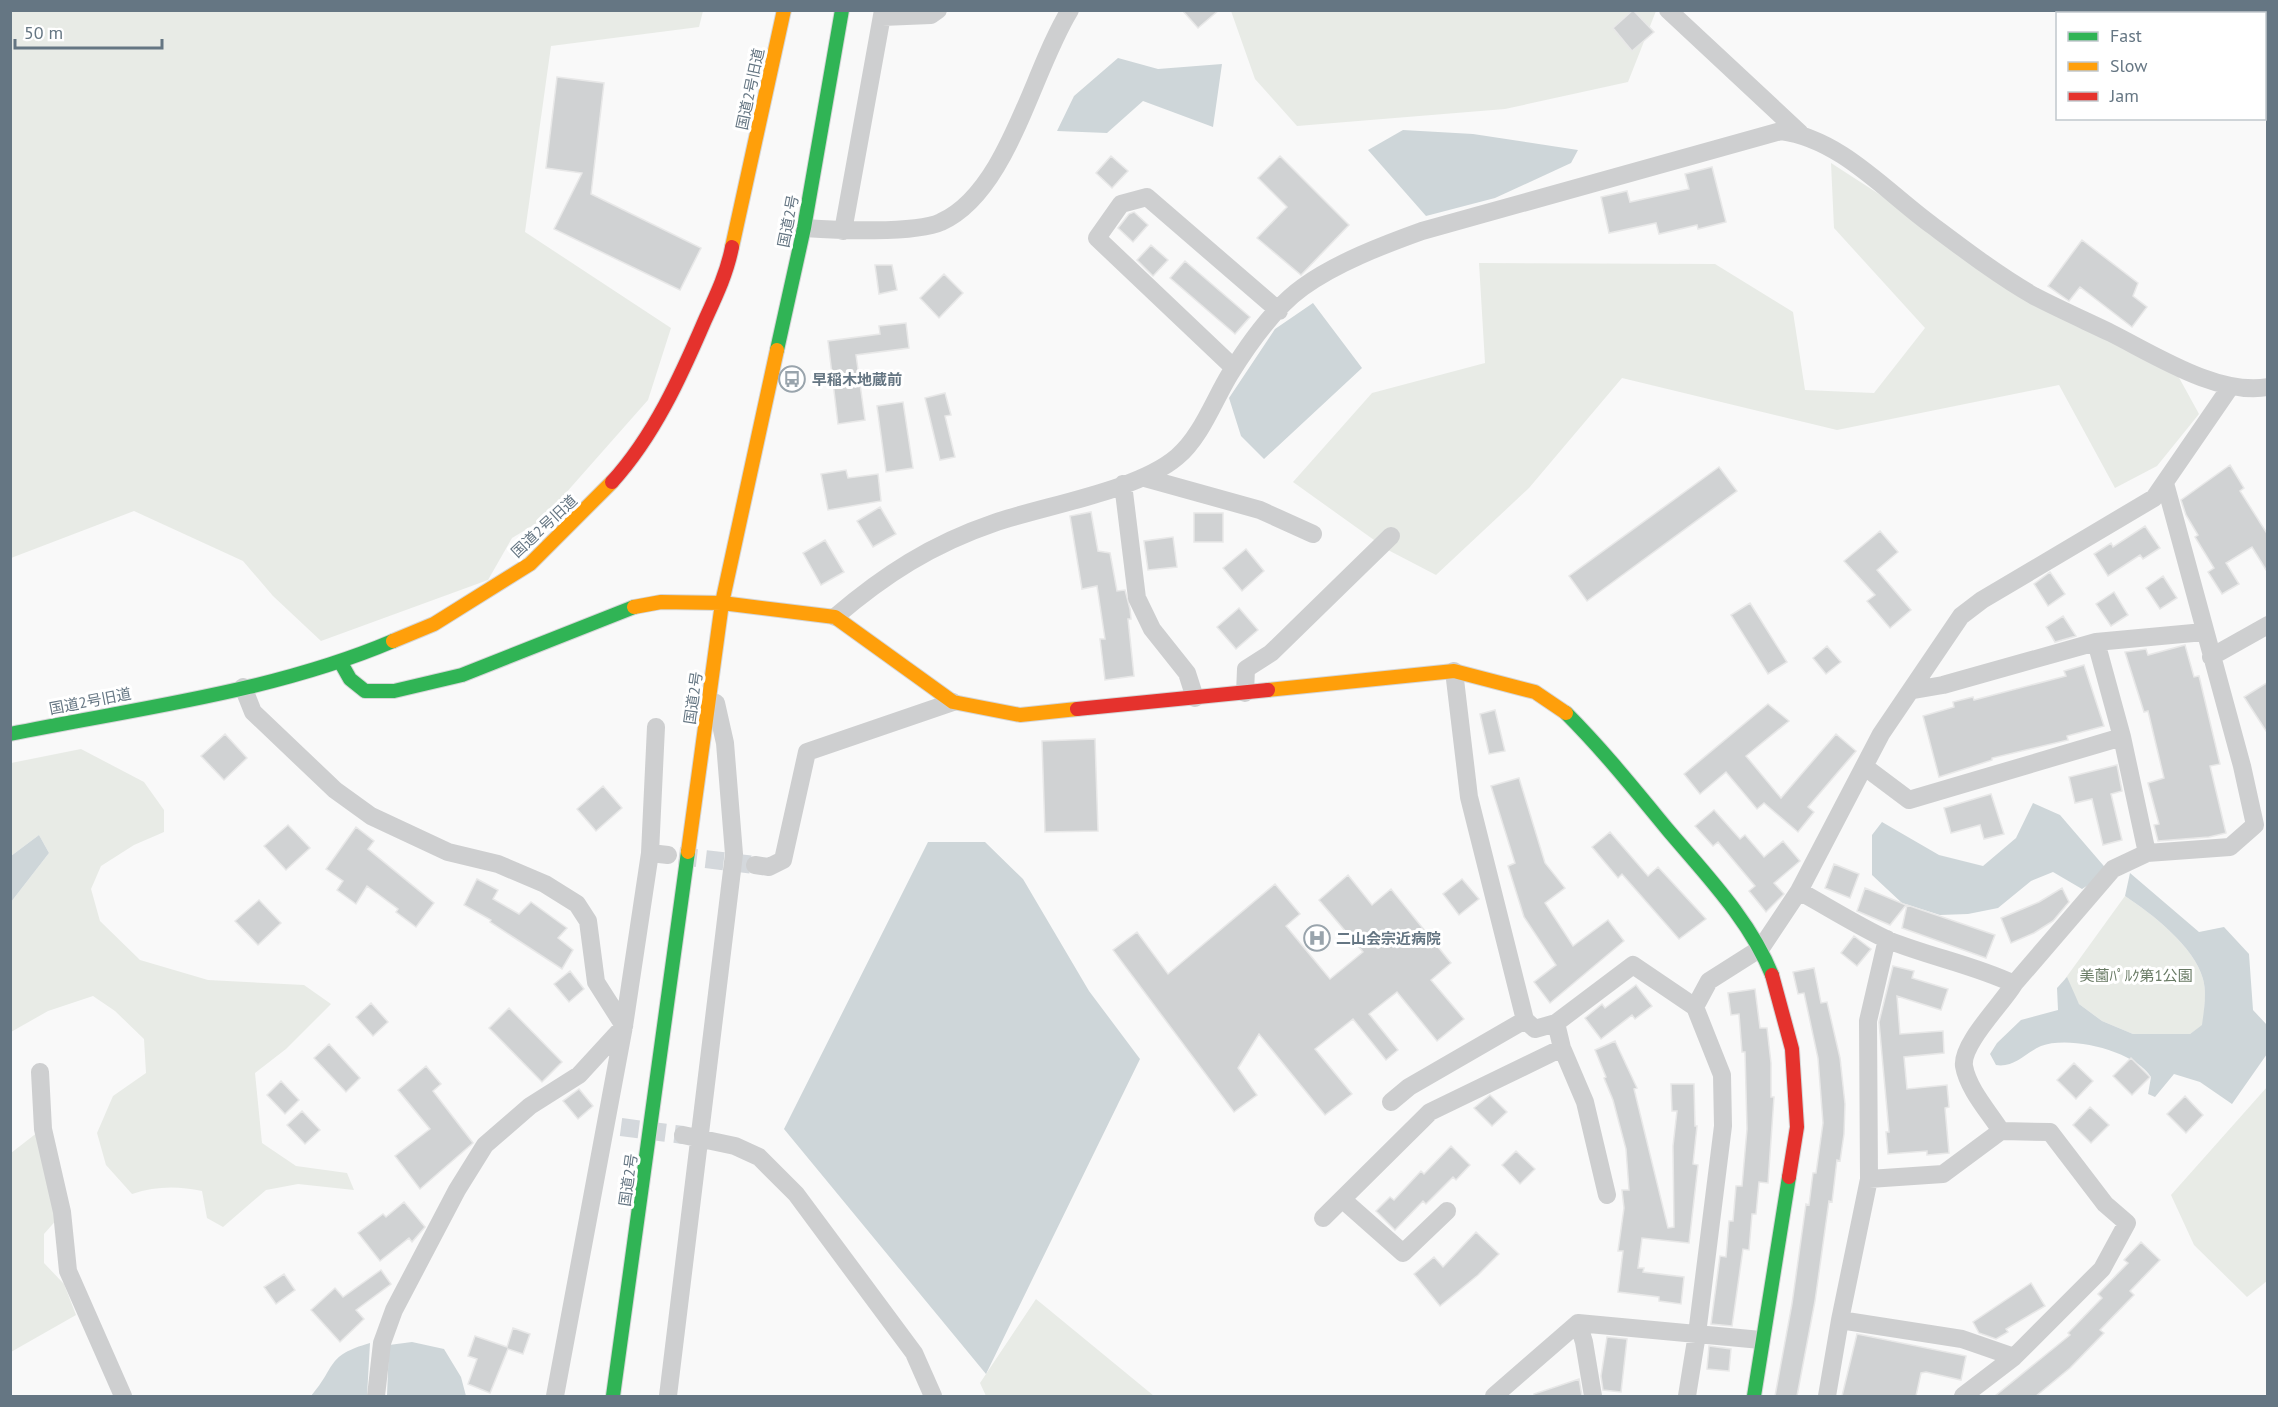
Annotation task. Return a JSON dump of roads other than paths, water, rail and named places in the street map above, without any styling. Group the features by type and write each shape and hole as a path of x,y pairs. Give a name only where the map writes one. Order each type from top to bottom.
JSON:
{"main road":[{"name":"国道2号旧道","path":"10,734 243,687 341,663 434,624 486,594 530,564 614,480 651,429 685,367 728,267 784,10"},
{"name":"国道2号","path":"613,1396 640,1215 722,603 804,228 842,10"},
{"path":"341,663 350,679 365,691 394,691 462,675 628,608 661,602 722,603 835,617 953,702 1020,715 1454,672 1535,692 1565,712 1590,737 1718,889 1761,948 1778,991 1792,1049 1797,1127 1761,1340 1754,1396"},
{"path":"632,1362 640,1215"}],"street":[{"path":"843,231 883,14 931,15 938,10"},
{"path":"804,228 843,231 941,223 972,201 992,176 1070,10"},
{"path":"1668,10 1800,133"},
{"path":"835,617 874,584 931,548 993,523 1145,478 1178,457 1203,423 1251,341 1279,311 1302,288 1383,245 1422,231 1781,131 1800,133 1818,140 1845,158 1930,225 2033,295 2198,375 2231,386 2254,389 2268,387"},
{"path":"1234,368 1097,238 1121,204 1148,197 1279,311"},
{"path":"1695,1007 1709,981 1761,948 1799,891 1881,734 1914,690 1961,615 1982,600 2154,498 2231,386"},
{"path":"1145,478 1260,510 1313,534"},
{"path":"2001,1131 1973,1088 1964,1065 1969,1044 2002,1004 2014,984 2113,869 2147,853 2230,847 2261,828 2204,632 2165,483"},
{"path":"1123,484 1137,598 1152,629 1187,673 1195,698"},
{"path":"1245,693 1246,669 1271,653 1391,536"},
{"path":"2211,657 2268,625"},
{"path":"1914,690 1943,685 2096,642 2204,632"},
{"path":"2096,642 2122,737 2147,853"},
{"path":"1454,672 1469,797 1525,1020 1535,1029 1556,1023 1633,965 1695,1007 1722,1075 1723,1126 1687,1396"},
{"path":"668,1396 691,1137 716,1020 734,854 725,743 712,680"},
{"path":"243,687 253,712 335,790 371,816 448,852 498,864 545,884 577,904 588,921 596,982 624,1026"},
{"path":"755,865 769,867 783,861 807,752 953,702"},
{"path":"555,1396 613,1126 624,1026 659,854 656,727"},
{"path":"1864,767 1909,800 2122,737"},
{"path":"1799,891 1887,939 1932,956 1985,970 2014,984"},
{"path":"1827,1396 1869,1179 1868,1021 1887,939"},
{"path":"1391,1102 1409,1087 1525,1020"},
{"path":"1556,1023 1562,1048 1585,1102 1607,1195"},
{"path":"376,1396 382,1343 394,1310 457,1190 485,1145 530,1106 579,1075 624,1026"},
{"path":"1323,1218 1430,1112 1562,1048"},
{"path":"40,1072 44,1129 62,1212 68,1271 123,1396"},
{"path":"1869,1179 1943,1174 2001,1131 2050,1132 2105,1204 2127,1223 2102,1269 2014,1357 1963,1396"},
{"path":"691,1137 735,1146 759,1157 796,1194 914,1353 933,1396"},
{"path":"1342,1199 1403,1253 1447,1211"},
{"path":"1840,1320 1962,1339 2014,1357"},
{"path":"1494,1396 1578,1323 1761,1340"},
{"path":"1578,1323 1584,1342 1593,1396"}],"tunnel":[{"path":"679,856 755,865"},
{"path":"621,1127 683,1135"}],"place":[{"name":"早稲木地蔵前","path":"792,379"},
{"name":"二山会宗近病院","path":"1317,938"}],"park label":[{"name":"美薗ﾊﾟﾙｸ第1公園","path":"2136,975"}]}
